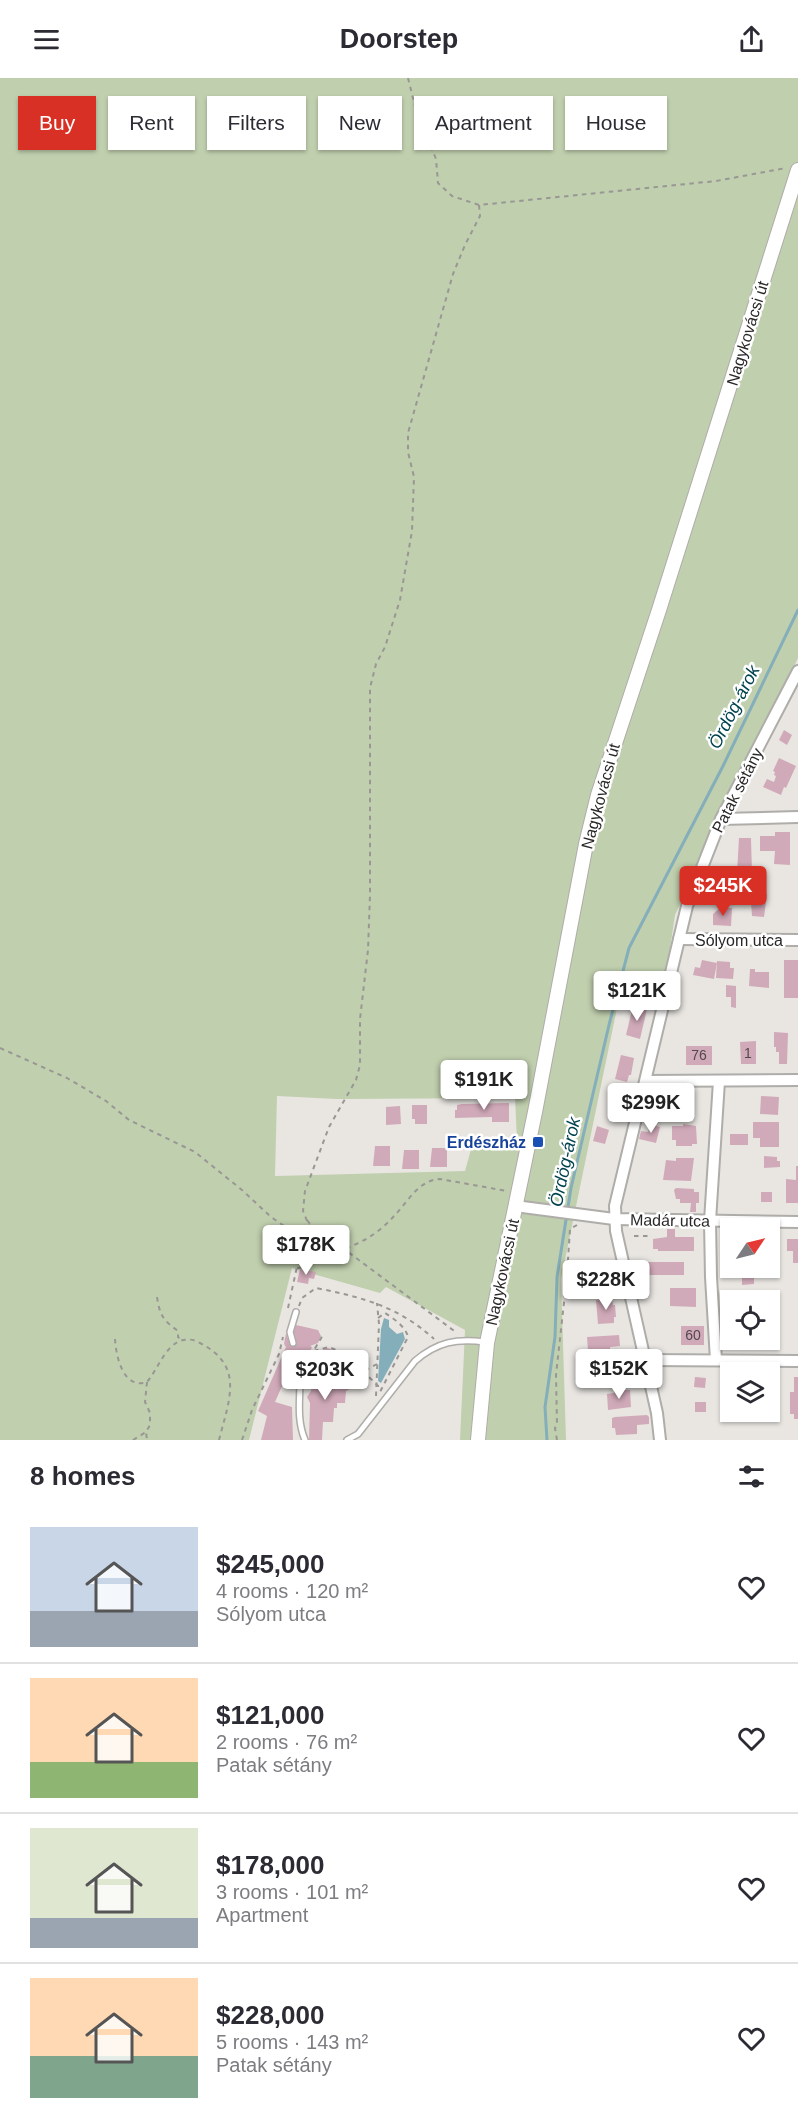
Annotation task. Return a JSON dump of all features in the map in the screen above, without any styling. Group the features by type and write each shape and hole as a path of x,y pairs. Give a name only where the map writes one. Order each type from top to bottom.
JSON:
{"street":[{"name":"Nagykovácsi út","path":"478,1440 487,1343 586,844 598,795 659,610 795,169"},
{"name":"Patak sétány","path":"660,1440 657,1413 615,1219 616,1204 687,906 721,819 798,671"},
{"path":"721,819 798,817"},
{"name":"Sólyom utca","path":"679,939 798,940"},
{"path":"716,1360 710,1221 719,1080"},
{"path":"646,1081 798,1080"},
{"name":"Madár utca","path":"517,1200 555,1212 615,1219 798,1222"},
{"path":"645,1360 798,1361"}],"lane":[{"path":"293,1343 290,1332 296,1312"},
{"path":"347,1440 358,1434 415,1361 426,1351 465,1339 487,1343"},
{"path":"297,1355 300,1363 299,1413 304,1440"}],"path":[{"path":"408,78 416,110 436,159 438,183 452,196 479,205 716,181 795,169"},
{"path":"317,1255 316,1243 305,1217 303,1202 305,1191 330,1127 356,1080 360,1065 360,1019 368,950 370,895 370,688 376,664 385,647 400,600 412,531 414,477 408,452 408,433 453,274 480,216 479,205"},
{"path":"0,1048 67,1078 106,1101 129,1120 195,1152 271,1217 303,1239"},
{"path":"297,1268 302,1268 317,1255 344,1249 376,1233 416,1190 432,1180 440,1179 477,1185 517,1200"},
{"path":"557,1440 555,1428 557,1424 556,1375 570,1229 578,1225 578,1215"},
{"path":"305,1217 319,1235 344,1249 465,1339"},
{"path":"303,1239 319,1235"},
{"path":"634,1236 652,1236"},
{"path":"286,1317 303,1239"},
{"path":"296,1312 302,1298 316,1288 358,1296 377,1303 419,1326 440,1345"},
{"path":"158,1297 160,1312 166,1322 178,1331 178,1337 182,1340"},
{"path":"377,1303 375,1394 378,1398 408,1338 405,1329 390,1316 385,1313 378,1318"},
{"path":"300,1363 308,1360 323,1335"},
{"path":"242,1440 252,1410 279,1354 283,1336"},
{"path":"115,1339 116,1355 129,1380 142,1384 147,1382"},
{"path":"133,1440 146,1432 150,1425 150,1413 145,1402 147,1382 171,1346 182,1340 194,1340 206,1345 224,1360 231,1374 219,1440"},
{"path":"314,1351 329,1347 343,1353"},
{"path":"369,1369 377,1363"},
{"path":"369,1369 362,1367 358,1371 363,1377 369,1377"},
{"path":"369,1369 369,1377 380,1387 382,1386"},
{"path":"146,1432 147,1440"}],"green space":[{"path":"0,78 798,78 798,658 675,915 664,989 623,979 561,1279 566,1440 460,1440 465,1330 386,1287 380,1293 292,1268 249,1440 0,1440","holes":["277,1096 337,1099 515,1098 517,1140 473,1142 465,1171 275,1176"]}],"water":[{"path":"384,1318 389,1320 389,1327 397,1334 403,1332 405,1339 381,1383 378,1381 381,1329"}],"building":[{"path":"784,730 792,735 787,745 779,740"},
{"path":"779,758 796,766 781,795 763,787 767,779 774,782 776,776 773,771"},
{"path":"775,832 790,832 790,865 774,864 775,851 760,851 760,836 775,836"},
{"path":"739,838 751,838 752,873 737,873"},
{"path":"752,893 767,894 764,917 752,916 751,902 748,901"},
{"path":"720,908 732,908 731,926 713,925 713,914"},
{"path":"702,960 717,963 714,979 693,975 695,967 700,968"},
{"path":"784,960 798,960 798,998 784,998"},
{"path":"717,961 730,962 730,968 734,968 733,979 716,978"},
{"path":"750,969 755,969 755,972 769,972 769,988 749,986"},
{"path":"726,985 736,986 736,1008 731,1007 731,997 726,997"},
{"path":"633,1006 647,1009 640,1039 626,1035"},
{"path":"774,1032 788,1033 787,1064 779,1064 779,1052 776,1052 776,1047 774,1047"},
{"path":"756,1041 756,1064 741,1064 740,1042"},
{"path":"686,1046 712,1046 712,1065 686,1065"},
{"path":"621,1055 634,1058 631,1075 627,1082 615,1079"},
{"path":"761,1096 779,1097 778,1115 760,1114"},
{"path":"509,1103 509,1122 492,1122 492,1117 455,1118 457,1105"},
{"path":"412,1105 427,1105 427,1124 415,1124 415,1119 412,1119"},
{"path":"400,1106 401,1124 386,1125 386,1107"},
{"path":"753,1122 779,1122 779,1147 760,1147 760,1138 753,1138"},
{"path":"650,1124 660,1127 656,1143 639,1139 641,1131 648,1132"},
{"path":"683,1124 696,1126 697,1144 676,1146 676,1140 672,1140 672,1126 683,1126"},
{"path":"597,1126 609,1130 605,1144 593,1141"},
{"path":"730,1134 748,1134 748,1145 730,1145"},
{"path":"375,1146 390,1146 390,1166 373,1166"},
{"path":"432,1148 447,1148 447,1167 430,1167"},
{"path":"404,1150 419,1150 419,1169 402,1169"},
{"path":"764,1156 777,1157 780,1167 764,1168"},
{"path":"676,1158 694,1158 691,1181 663,1180 666,1160 676,1161"},
{"path":"796,1166 798,1166 798,1203 786,1203 786,1179 796,1180"},
{"path":"676,1188 694,1189 694,1192 699,1192 696,1212 690,1212 691,1203 680,1203 680,1199 676,1199 674,1190"},
{"path":"761,1192 772,1192 772,1202 761,1202"},
{"path":"667,1229 675,1229 675,1237 694,1237 694,1251 653,1249 653,1239 667,1237"},
{"path":"787,1239 798,1239 798,1263 793,1263 793,1251 787,1251"},
{"path":"648,1262 684,1262 684,1275 648,1275"},
{"path":"300,1269 316,1272 314,1279 309,1278 308,1284 297,1282"},
{"path":"607,1269 611,1282 615,1281 618,1293 574,1298 573,1284 579,1283 579,1287 590,1286 590,1289 593,1289 590,1273"},
{"path":"742,1278 754,1278 754,1284 742,1285"},
{"path":"670,1288 696,1288 696,1307 670,1306"},
{"path":"612,1299 616,1317 614,1317 614,1323 598,1324 596,1300"},
{"path":"296,1325 318,1330 321,1336 318,1343 310,1346 312,1347 307,1359 301,1353 294,1356 291,1366 295,1368 291,1379 286,1377 275,1402 292,1407 293,1440 261,1440 267,1416 258,1411 286,1347 284,1344 286,1333 290,1344 295,1342 292,1336"},
{"path":"681,1326 704,1326 704,1345 681,1345"},
{"path":"619,1335 620,1346 610,1347 611,1356 591,1358 587,1337"},
{"path":"328,1348 340,1353 336,1361 332,1362 328,1356 318,1354"},
{"path":"634,1350 634,1359 622,1359 622,1351"},
{"path":"618,1364 619,1382 593,1383 592,1365"},
{"path":"313,1373 347,1377 351,1385 346,1391 345,1403 337,1403 337,1408 334,1408 333,1422 323,1422 322,1440 309,1440 310,1403 307,1397 311,1391"},
{"path":"695,1377 706,1378 705,1388 694,1387"},
{"path":"794,1377 798,1377 798,1419 794,1419 794,1414 790,1414 790,1392 794,1392"},
{"path":"614,1390 630,1390 631,1407 608,1410 607,1394 614,1393"},
{"path":"695,1402 706,1402 706,1412 695,1412"},
{"path":"647,1415 649,1424 637,1425 637,1434 616,1435 615,1428 612,1428 612,1418"}],"waterway":[{"name":"Ördög-árok","path":"547,1440 545,1407 555,1337 557,1277 571,1188 629,948 723,766 798,610"}],"place":[{"name":"Erdészház","path":"538,1142"}]}
